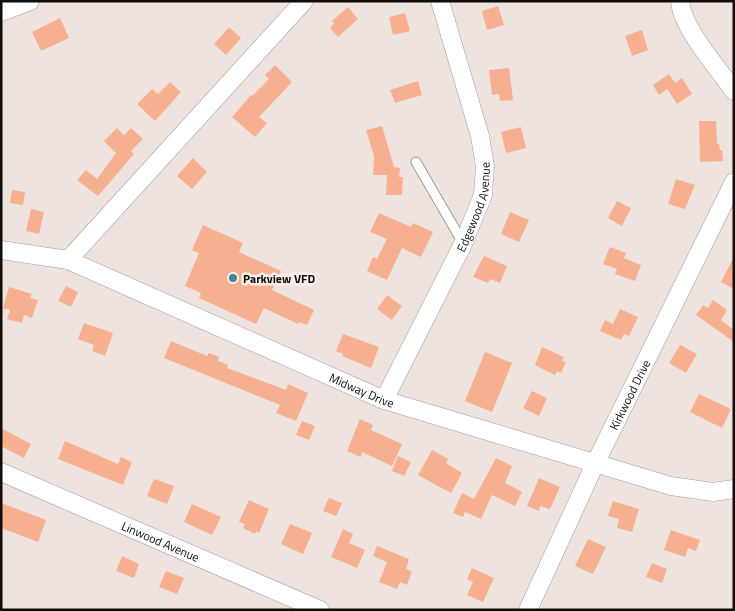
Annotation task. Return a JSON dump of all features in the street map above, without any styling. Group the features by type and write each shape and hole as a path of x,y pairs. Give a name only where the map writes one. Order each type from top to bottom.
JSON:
{"street":[{"path":"1,12 30,1"},
{"path":"68,260 304,1"},
{"name":"Edgewood Avenue","path":"384,400 463,244 483,195 485,167 480,136 440,1"},
{"path":"680,1 681,8 695,36 734,91"},
{"name":"Kirkwood Drive","path":"528,610 595,464 734,182"},
{"name":"Midway Drive","path":"1,250 68,260 384,400 671,486 713,492 734,489"},
{"name":"Linwood Avenue","path":"1,472 320,610"}],"lane":[{"path":"416,162 463,244"}],"building":[{"path":"498,6 504,25 487,30 482,11"},
{"path":"348,7 358,19 338,37 330,28 334,23 332,21"},
{"path":"405,13 410,31 393,35 389,17"},
{"path":"60,18 69,38 41,51 32,32"},
{"path":"229,27 241,38 226,55 214,44"},
{"path":"642,30 648,50 632,56 625,36"},
{"path":"275,65 292,82 259,117 267,123 255,137 232,117 251,95 269,79 265,75"},
{"path":"509,68 513,100 500,101 499,94 492,95 489,70"},
{"path":"669,74 675,83 682,78 692,94 677,104 667,89 659,95 653,85"},
{"path":"418,81 422,95 395,103 390,90"},
{"path":"170,82 181,92 155,121 137,104 152,89 158,94"},
{"path":"699,121 716,121 717,144 719,144 720,150 722,150 723,161 700,162"},
{"path":"382,126 394,167 400,168 399,177 403,177 402,195 386,195 387,175 373,175 374,156 366,130"},
{"path":"521,127 526,148 506,153 501,132"},
{"path":"117,128 124,135 131,128 143,139 131,151 134,154 98,196 77,180 86,170 97,179 116,153 104,141"},
{"path":"193,158 207,172 192,189 177,176"},
{"path":"676,179 695,185 685,209 668,204"},
{"path":"12,190 25,192 23,205 10,203"},
{"path":"617,201 631,208 622,226 608,218"},
{"path":"31,209 44,212 39,234 26,231"},
{"path":"510,212 529,220 519,242 501,234"},
{"path":"379,213 411,227 413,223 433,232 421,257 402,248 387,280 367,271 373,257 377,259 387,239 370,232"},
{"name":"Parkview VFD","path":"203,225 243,243 239,252 281,271 272,290 314,310 307,325 299,322 298,324 264,308 256,324 199,298 201,293 185,286 199,253 192,250"},
{"path":"610,247 626,253 624,258 641,265 635,281 615,274 617,269 603,264"},
{"path":"484,256 507,266 500,283 490,279 488,283 473,277"},
{"path":"734,257 734,289 721,282"},
{"path":"66,286 78,292 71,307 58,301"},
{"path":"9,287 32,294 30,298 38,300 32,318 24,315 22,323 7,319 10,310 3,308"},
{"path":"387,295 402,306 392,320 377,309"},
{"path":"713,300 727,310 721,320 734,330 734,342 696,315 703,305 708,308"},
{"path":"620,309 638,317 629,336 624,334 621,340 600,331 605,320 613,324"},
{"path":"84,323 113,333 105,356 92,351 94,345 78,339"},
{"path":"343,334 379,347 371,368 342,356 343,354 336,351"},
{"path":"171,341 207,356 209,353 219,357 218,361 228,365 227,368 286,390 288,384 308,393 296,421 276,413 280,405 164,358"},
{"path":"680,345 697,354 686,373 669,363"},
{"path":"542,347 564,357 562,361 566,362 561,373 557,371 555,375 535,365"},
{"path":"485,352 512,363 492,412 465,401"},
{"path":"532,391 547,398 539,416 523,408"},
{"path":"699,394 731,409 722,428 690,412"},
{"path":"360,419 373,425 371,430 402,444 392,466 362,452 361,457 347,451"},
{"path":"302,421 315,426 309,440 296,435"},
{"path":"1,428 31,444 24,458 1,446"},
{"path":"65,441 118,464 121,457 132,462 123,485 58,459"},
{"path":"432,450 448,459 446,463 462,473 451,493 418,475"},
{"path":"398,456 411,462 404,476 392,471"},
{"path":"496,458 512,466 505,483 522,492 515,506 492,495 481,519 465,512 463,517 453,513 462,493 474,499"},
{"path":"539,478 560,487 550,509 540,506 539,511 527,506"},
{"path":"154,479 174,486 167,504 147,496"},
{"path":"329,498 342,503 336,516 323,511"},
{"path":"249,500 269,509 259,533 256,531 255,534 243,528 245,524 239,522"},
{"path":"613,501 639,509 632,532 617,528 619,519 608,516"},
{"path":"1,503 46,520 38,542 1,528"},
{"path":"192,504 221,517 212,535 184,522"},
{"path":"290,524 312,533 303,554 281,544"},
{"path":"343,529 353,534 349,543 365,550 357,568 331,557"},
{"path":"671,530 700,540 696,551 688,548 685,557 664,550"},
{"path":"588,539 606,547 593,574 575,566"},
{"path":"377,546 409,559 406,569 412,572 407,585 400,582 397,589 379,582 387,562 373,556"},
{"path":"122,556 139,564 134,578 116,571"},
{"path":"652,563 667,569 662,583 646,577"},
{"path":"472,568 494,578 483,602 467,595 473,582 467,579"},
{"path":"166,571 184,578 177,594 159,587"}],"place":[{"name":"Parkview VFD","path":"233,278"}]}
